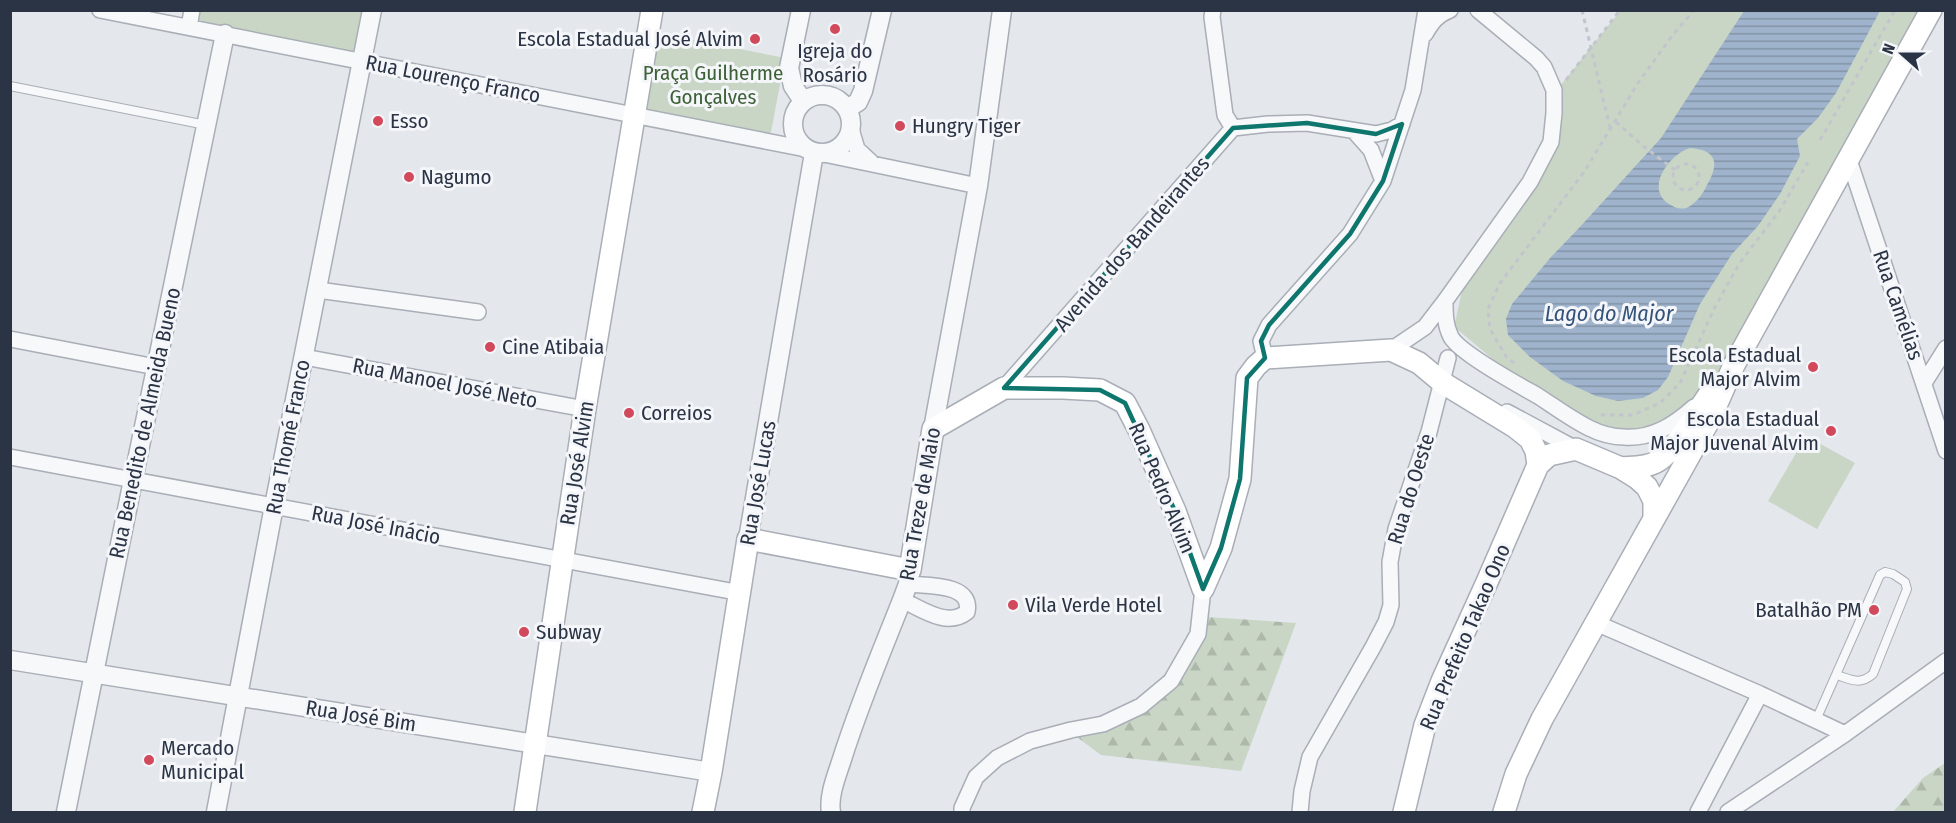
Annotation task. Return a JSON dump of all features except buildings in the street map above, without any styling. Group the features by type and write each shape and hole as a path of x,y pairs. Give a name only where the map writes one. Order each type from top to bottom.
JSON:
{"main road":[{"name":"Rua José Alvim","path":"525,813 585,409 652,10"},
{"path":"1504,813 1516,774 1542,718 1711,417 1734,365 1931,10"},
{"path":"1203,589 1221,548 1240,479 1247,378 1265,358 1391,350 1419,363 1443,383 1515,427 1530,439 1536,451 1538,465"},
{"path":"1621,468 1641,467 1657,462 1671,450 1710,393 1734,365"},
{"name":"Avenida dos Bandeirantes","path":"933,429 1004,388"},
{"name":"Rua Pedro Alvim","path":"1004,388 1100,390 1125,404 1175,511 1203,589"},
{"name":"Rua Treze de Maio","path":"906,584 933,429"},
{"path":"1538,465 1549,455 1576,449 1621,468 1647,487 1654,501 1654,518"},
{"name":"Rua Prefeito Takao Ono","path":"1404,813 1425,725 1538,465"},
{"path":"748,540 906,584"},
{"name":"Rua José Lucas","path":"703,813 748,540"}],"street":[{"name":"Rua Lourenço Franco","path":"100,10 635,115 978,186"},
{"path":"189,27 192,10"},
{"name":"Rua Thomé Franco","path":"216,813 273,506 318,290 372,10"},
{"path":"801,10 789,68 792,87 803,101"},
{"path":"848,109 858,102 863,91 882,10"},
{"name":"Rua Treze de Maio","path":"933,429 978,186 1002,10"},
{"path":"1213,10 1225,115 1233,128 1307,123 1377,134 1392,130 1402,124"},
{"path":"1265,358 1261,341 1269,325 1350,234 1383,181 1413,90 1426,10"},
{"path":"1422,39 1431,23 1440,14 1450,10"},
{"path":"1391,350 1425,327 1445,301 1530,182 1551,142 1554,90 1544,67 1479,10"},
{"name":"Rua Benedito de Almeida Bueno","path":"66,813 225,34"},
{"path":"851,129 848,138 841,146 833,151 815,152 799,143 792,126 797,108 803,101 822,94 832,96 848,109 857,149 866,159 877,165"},
{"name":"Avenida dos Bandeirantes","path":"1004,388 1233,128"},
{"path":"1354,131 1371,150 1383,181"},
{"name":"Rua José Lucas","path":"748,540 815,152"},
{"name":"Rua Camélias","path":"1849,160 1946,451"},
{"path":"318,290 478,312"},
{"path":"1445,301 1444,341 1454,375 1464,386 1576,449"},
{"path":"1444,319 1452,338 1464,350 1513,382 1600,432 1624,437 1644,436 1663,430 1679,420 1710,393"},
{"path":"10,339 156,367"},
{"path":"1924,383 1946,348"},
{"name":"Rua Manoel José Neto","path":"304,357 585,409"},
{"name":"Rua do Oeste","path":"1300,813 1302,791 1310,757 1386,622 1391,605 1390,562 1395,529 1429,432 1448,358"},
{"name":"Rua José Inácio","path":"10,457 741,593"},
{"name":"Rua Treze de Maio","path":"831,813 830,807 837,775 850,733 906,584"},
{"path":"962,813 976,777 997,758 1030,741 1103,724 1141,706 1171,681 1198,634 1203,589"},
{"path":"1596,623 1760,694 1845,734"},
{"name":"Rua José Bim","path":"10,660 711,772"},
{"path":"1728,813 1946,662"},
{"path":"1698,813 1760,694"}],"lane":[{"path":"10,86 206,125"},
{"path":"1816,720 1880,575 1885,572 1893,574 1905,582 1907,589 1873,674 1865,680 1857,681 1836,675"}],"path":[{"path":"1582,10 1611,129"},
{"path":"1563,84 1620,10"},
{"path":"1515,364 1507,358 1491,329 1488,309 1500,283 1584,172 1638,83 1694,10"},
{"path":"1821,140 1895,10"},
{"path":"1616,122 1675,170"},
{"path":"1599,415 1607,417 1633,415 1660,403 1680,383 1714,309 1739,264 1780,210 1808,162"},
{"path":"1682,165 1691,165 1699,174 1697,183 1692,188 1680,188 1675,182 1675,170 1682,165"},
{"path":"1507,365 1517,371"}],"highlighted area":[{"path":"1307,123 1376,134 1402,124 1383,181 1350,234 1269,325 1261,341 1265,358 1247,378 1240,479 1221,548 1203,589 1175,511 1125,403 1100,390 1004,388 1233,128"}],"green space":[{"path":"196,11 364,11 357,52 193,25"},
{"path":"1620,11 1921,11 1729,364 1677,415 1644,432 1594,428 1519,381 1458,330 1452,336 1466,273 1556,142 1556,91"},
{"name":"Praça Guilherme Gonçalves","path":"654,32 785,58 770,137 641,112"},
{"path":"1806,436 1855,463 1817,529 1768,501"},
{"path":"1208,617 1296,623 1241,771 1101,755 1073,734 1145,712 1204,637"},
{"path":"1945,763 1945,812 1893,812 1923,778"}],"water":[{"name":"Lago do Major","path":"1744,11 1880,11 1836,93 1818,118 1797,139 1800,156 1780,194 1758,226 1732,254 1700,304 1668,377 1658,390 1643,398 1618,401 1596,396 1563,381 1530,357 1508,335 1506,319 1512,304 1551,257 1661,138","holes":["1690,148 1699,149 1714,159 1711,177 1702,194 1693,204 1687,208 1674,207 1662,197 1659,181 1668,164 1682,151"]}],"place":[{"name":"Igreja do Rosário","path":"835,29"},
{"name":"Escola Estadual José Alvim","path":"755,39"},
{"name":"Esso","path":"378,121"},
{"name":"Hungry Tiger","path":"900,126"},
{"name":"Nagumo","path":"409,177"},
{"name":"Cine Atibaia","path":"490,347"},
{"name":"Escola Estadual Major Alvim","path":"1813,367"},
{"name":"Correios","path":"629,413"},
{"name":"Escola Estadual Major Juvenal Alvim","path":"1831,431"},
{"name":"Vila Verde Hotel","path":"1013,605"},
{"name":"Batalhão PM","path":"1874,610"},
{"name":"Subway","path":"524,632"},
{"name":"Mercado Municipal","path":"149,760"}]}
